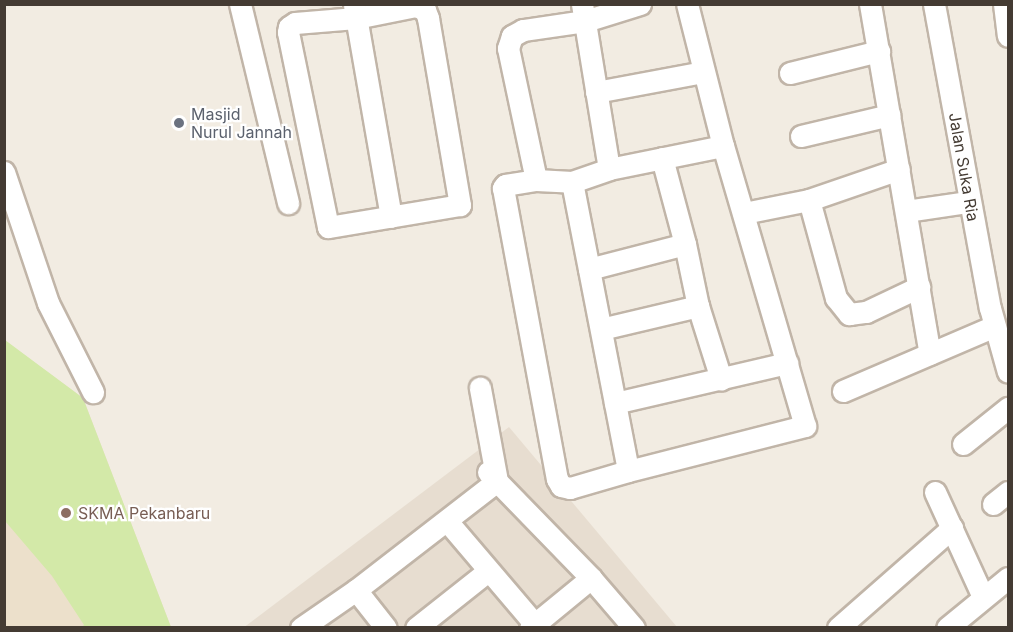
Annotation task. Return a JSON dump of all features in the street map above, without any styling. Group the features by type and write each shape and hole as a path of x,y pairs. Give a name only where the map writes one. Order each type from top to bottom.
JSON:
{"street":[{"path":"240,4 288,203"},
{"path":"536,180 508,48 512,36 523,30 584,13 640,4"},
{"path":"687,4 723,146 805,426 570,488 561,486 557,479 503,188 505,185 536,180 572,182 609,169 723,146"},
{"path":"870,4 930,354"},
{"name":"Jalan Suka Ria","path":"934,4 995,327 1008,371"},
{"path":"1004,4 1008,36"},
{"path":"416,6 425,10 460,205 328,227 288,32 289,27 294,23 355,11 416,6"},
{"path":"355,11 391,217"},
{"path":"584,13 609,169"},
{"path":"790,73 879,51"},
{"path":"596,92 703,72"},
{"path":"801,136 890,115"},
{"path":"662,158 685,244 698,306 721,379"},
{"path":"744,213 809,200 899,169"},
{"path":"4,172 48,303 93,392"},
{"path":"572,182 628,471"},
{"path":"809,200 836,298 849,314 866,312 919,287"},
{"path":"906,210 961,203"},
{"path":"589,268 685,244"},
{"path":"601,329 698,306"},
{"path":"843,391 995,327"},
{"path":"615,403 787,363"},
{"path":"480,388 497,481"},
{"path":"963,444 1008,408"},
{"path":"479,463 591,578 634,627"},
{"path":"301,627 356,590 497,481"},
{"path":"935,492 983,597"},
{"path":"447,521 534,626 591,578"},
{"path":"838,627 951,528"},
{"path":"416,627 489,571"},
{"path":"955,625 983,597 1008,578"},
{"path":"356,590 386,627"}],"shaded area":[{"name":"SKMA Pekanbaru","path":"4,340 83,398 171,627 5,627"},
{"path":"509,427 677,627 243,628"}],"green space":[{"name":"SKMA Pekanbaru","path":"5,340 83,398 171,627 82,627 84,625 52,576 5,521"}],"place":[{"name":"Masjid Nurul Jannah","path":"179,123"},
{"name":"SKMA Pekanbaru","path":"66,513"}]}
